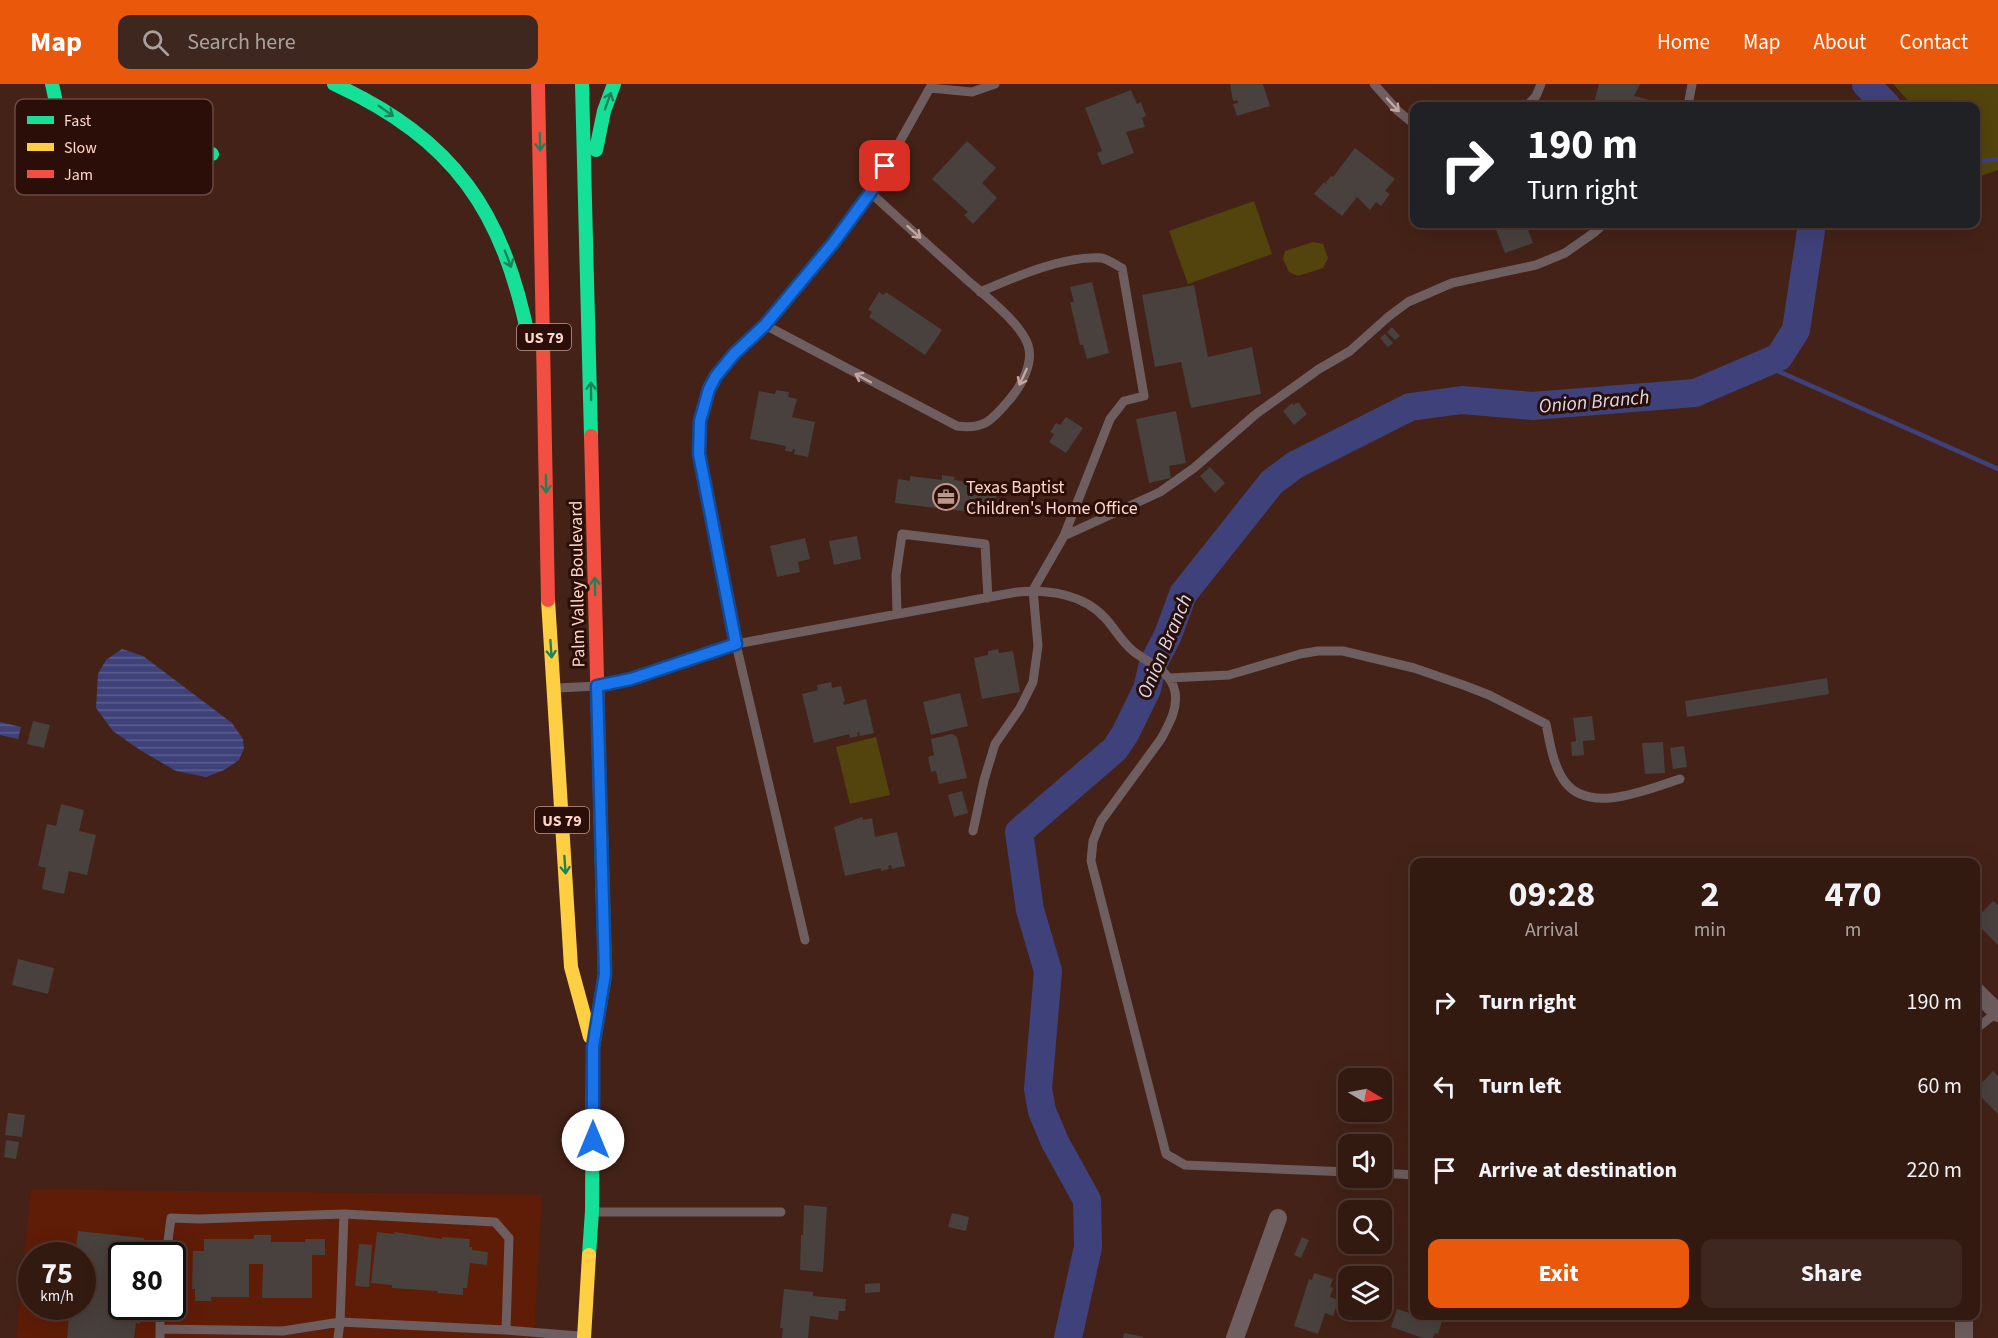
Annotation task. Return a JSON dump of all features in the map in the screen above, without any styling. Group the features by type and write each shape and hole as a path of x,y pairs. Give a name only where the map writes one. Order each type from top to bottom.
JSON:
{"main road":[{"path":"52,84 56,99"},
{"path":"334,84 376,104 421,138 461,178 491,222 516,279 524,310 546,448"},
{"name":"US 79","path":"538,84 546,448"},
{"name":"US 79","path":"582,84 588,263"},
{"path":"588,263 596,151 604,111 615,84"},
{"name":"Palm Valley Boulevard","path":"584,1337 592,1212 593,1047 605,974 588,263"},
{"name":"Palm Valley Boulevard","path":"546,448 547,591 571,967 593,1047"}],"street":[{"path":"1980,995 1997,1013"},
{"path":"1235,1338 1278,1218"},
{"path":"1964,1320 1964,1338"}],"lane":[{"path":"805,940 736,644 701,469 699,435 704,404 716,376 734,354 765,325 834,242 870,193 931,86 972,92 995,84"},
{"path":"1374,84 1410,121"},
{"path":"1531,102 1541,84"},
{"path":"1689,102 1692,84"},
{"path":"765,325 957,426 976,427 986,424 1015,393 1027,368 1029,357 1028,346 1017,326 870,193"},
{"path":"1064,536 1160,492 1194,468 1256,414 1318,369 1350,351 1408,302 1452,283 1536,265 1565,253 1600,228"},
{"path":"973,831 984,780 995,744 1024,702 1033,682 1038,646 1034,590 1064,536 1110,419 1124,400 1144,396 1122,268 1103,258 1076,261 1035,270 980,292"},
{"path":"897,614 896,575 902,534 985,544 988,598"},
{"path":"554,689 597,686 631,679 736,644 1034,590 1057,593 1086,603 1106,619 1132,650 1169,678 1175,691 1175,710 1169,725 1161,740 1101,821 1093,841 1091,861 1166,1154 1185,1165 1338,1172"},
{"path":"1169,678 1229,675 1318,651 1343,651 1365,655 1414,668 1490,695 1546,724 1550,744 1565,782 1584,795 1611,798 1634,794 1680,779"},
{"path":"1980,1026 1997,1013"},
{"path":"1392,1173 1410,1174"},
{"path":"592,1212 781,1212"},
{"path":"168,1242 171,1218 344,1214 495,1222 509,1238 506,1330"},
{"path":"338,1338 344,1214"},
{"path":"160,1334 283,1331 340,1322 506,1330 584,1337"}],"shaded area":[{"path":"1893,84 1998,84 1998,170 1980,176 1980,102 1909,102"},
{"path":"1254,201 1272,254 1188,284 1169,231"},
{"path":"1313,242 1323,244 1328,258 1323,268 1298,276 1289,272 1283,259 1285,251"},
{"path":"876,737 890,795 850,804 836,747"},
{"path":"31,1189 542,1195 534,1338 16,1338 18,1318 18,1320 96,1320 96,1242 26,1242"}],"water":[{"path":"122,649 143,656 232,723 243,739 244,748 239,760 224,770 206,777 176,771 113,731 96,708 98,674 106,660"},
{"path":"0,722 21,727 18,739 0,735"}],"building":[{"path":"1230,84 1263,84 1270,106 1237,116 1233,104 1238,103 1237,100 1233,101"},
{"path":"1599,84 1640,84 1634,96 1657,102 1594,102"},
{"path":"1131,90 1137,104 1141,102 1146,116 1142,118 1145,127 1126,132 1134,153 1102,165 1097,153 1102,151 1085,108"},
{"path":"967,141 996,168 982,183 997,198 973,224 964,215 968,212 932,179"},
{"path":"1355,148 1395,179 1385,191 1390,194 1381,206 1376,202 1370,210 1357,197 1342,216 1314,194 1324,182 1327,185 1326,182 1331,176 1333,177"},
{"path":"1496,228 1527,228 1533,243 1505,253"},
{"path":"1092,282 1109,353 1087,359 1083,345 1080,345 1070,302 1074,302 1070,287"},
{"path":"1194,285 1208,357 1252,347 1261,394 1191,408 1181,362 1155,367 1142,295"},
{"path":"879,292 883,295 886,292 942,330 925,355 869,317 872,312 868,310"},
{"path":"1392,327 1400,336 1395,340 1387,332"},
{"path":"1385,334 1393,343 1388,347 1380,338"},
{"path":"776,390 789,392 788,397 797,399 792,417 815,422 808,457 794,454 795,449 792,452 785,451 786,446 750,439 759,391 775,394"},
{"path":"1298,402 1307,414 1294,425 1283,411 1292,403 1294,405"},
{"path":"1176,411 1186,463 1169,466 1171,478 1149,483 1136,419"},
{"path":"1066,417 1083,428 1066,453 1049,442 1054,434 1050,432 1056,423 1060,425"},
{"path":"1210,467 1225,483 1215,493 1200,476"},
{"name":"Texas Baptist Children's Home Office","path":"942,475 955,477 954,480 985,484 985,489 997,491 994,515 895,503 898,479 910,481 910,476 942,480"},
{"path":"857,536 861,559 834,565 829,541"},
{"path":"805,538 810,559 798,562 800,572 777,577 770,546"},
{"path":"998,649 999,653 1013,651 1020,692 982,699 974,658 988,655 988,651"},
{"path":"1827,678 1829,694 1687,717 1685,701"},
{"path":"831,682 832,688 841,686 844,705 866,699 874,733 860,736 859,732 858,736 850,738 849,734 814,743 802,694 818,690 817,685"},
{"path":"960,693 968,726 931,735 923,702"},
{"path":"1592,716 1595,740 1583,741 1584,755 1572,756 1571,742 1576,741 1573,718"},
{"path":"33,721 50,725 44,748 27,744"},
{"path":"952,734 957,737 967,778 939,784 936,771 931,772 928,757 934,755 931,739"},
{"path":"1663,742 1665,773 1645,774 1642,743"},
{"path":"1684,746 1687,767 1673,769 1670,748"},
{"path":"962,791 968,813 954,817 948,795"},
{"path":"61,804 84,810 79,831 96,835 87,875 69,871 64,894 42,889 46,868 38,866 47,824 56,826"},
{"path":"862,817 863,820 872,818 875,837 897,832 905,866 892,869 891,865 888,866 889,869 881,871 881,868 845,876 834,827"},
{"path":"1993,901 1998,905 1998,945 1980,927 1980,915"},
{"path":"18,959 54,968 48,994 12,985"},
{"path":"1993,1071 1998,1076 1998,1114 1980,1096 1980,1085"},
{"path":"8,1113 25,1115 22,1137 5,1135"},
{"path":"6,1140 19,1142 16,1159 4,1157"},
{"path":"804,1205 827,1207 823,1272 800,1270"},
{"path":"952,1213 969,1217 966,1231 948,1227"},
{"path":"78,1231 144,1238 144,1242 108,1242 108,1320 140,1320 140,1324 136,1323 134,1338 67,1338 69,1320 96,1320 96,1242 77,1242"},
{"path":"377,1232 394,1234 395,1232 442,1239 442,1237 470,1239 469,1247 472,1247 472,1250 488,1252 487,1265 470,1263 467,1288 463,1288 463,1295 392,1288 392,1285 371,1283"},
{"path":"254,1235 271,1235 271,1242 305,1242 305,1239 325,1239 325,1255 312,1255 312,1298 262,1298 263,1264 249,1264 249,1297 211,1297 211,1301 195,1301 195,1289 192,1289 193,1251 204,1251 204,1239 254,1239"},
{"path":"1302,1237 1309,1240 1301,1258 1294,1255"},
{"path":"359,1244 372,1245 369,1287 355,1286"},
{"path":"1314,1273 1333,1279 1330,1297 1338,1300 1333,1316 1325,1313 1318,1334 1294,1326 1309,1279 1312,1280"},
{"path":"880,1283 880,1292 865,1293 865,1284"},
{"path":"784,1289 813,1292 813,1296 846,1299 845,1311 839,1311 838,1320 810,1316 808,1338 782,1338 783,1328 780,1328"},
{"path":"1397,1309 1410,1313 1410,1320 1442,1321 1438,1334 1435,1333 1433,1338 1423,1338 1391,1327"},
{"path":"1124,1333 1144,1337 1123,1338"}],"waterway":[{"name":"Onion Branch","path":"1866,84 1883,102"},
{"path":"1980,161 1998,159"},
{"name":"Onion Branch","path":"1068,1338 1088,1247 1087,1200 1055,1142 1042,1111 1038,1089 1048,971 1030,910 1019,832 1115,749 1147,689 1153,664 1168,635 1183,594 1272,482 1295,465 1410,407 1462,400 1533,406 1695,393 1779,357 1796,330 1811,228"},
{"path":"1766,363 1778,371 1998,469"}],"traffic: fast":[{"path":"52,84 55,99"},
{"path":"334,84 376,106 412,129 442,156 467,185 488,217 505,253 529,340"},
{"path":"582,84 591,436"},
{"path":"596,150 604,111 614,84"},
{"path":"589,1255 592,1211 593,1047 605,974 600,798"}],"traffic: slow":[{"path":"548,600 571,967 590,1037"},
{"path":"584,1338 589,1255"}],"traffic: jam":[{"path":"538,84 548,600"},
{"path":"591,436 600,798"}],"place":[{"name":"Texas Baptist Children's Home Office","path":"946,497"}],"route":[{"path":"593,1140 593,1047 605,974 597,686 631,679 736,644 699,454 700,421 709,389 723,366 765,325 854,217 885,166"}]}
